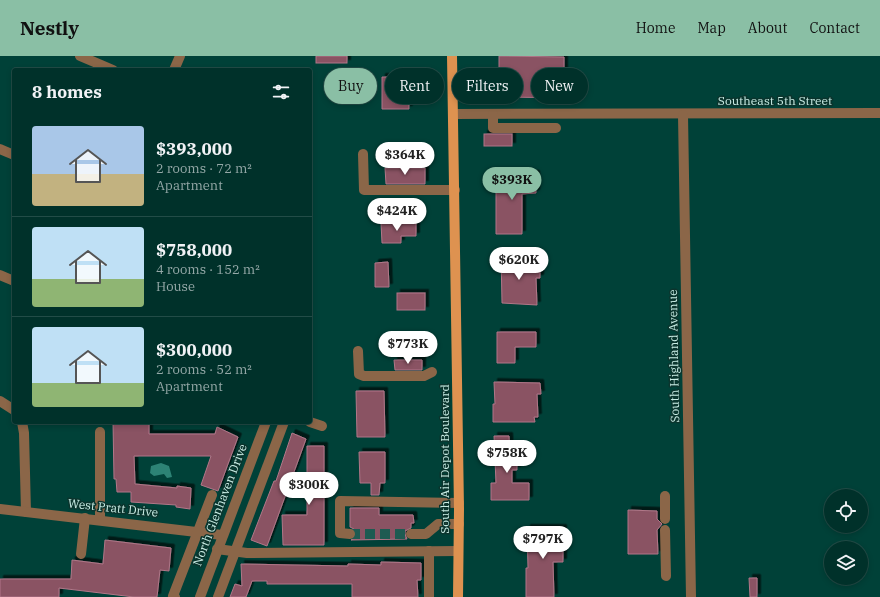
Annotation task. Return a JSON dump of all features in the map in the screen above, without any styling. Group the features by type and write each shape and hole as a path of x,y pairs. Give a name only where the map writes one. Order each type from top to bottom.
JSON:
{"main road":[{"name":"South Air Depot Boulevard","path":"452,56 459,503 458,597"}],"street":[{"path":"80,56 108,68"},
{"path":"175,68 180,56"},
{"name":"Southeast 5th Street","path":"454,114 683,115 880,113"},
{"path":"493,114 493,128 556,128"},
{"name":"South Highland Avenue","path":"683,115 691,597"},
{"path":"0,149 12,154"},
{"path":"363,154 364,190 455,190"},
{"path":"0,275 12,280"},
{"path":"358,351 359,374 364,376 424,376 432,372"},
{"path":"0,401 12,409"},
{"path":"312,423 322,426"},
{"path":"22,424 24,432 26,512"},
{"name":"North Glenhaven Drive","path":"200,597 222,535 265,424"},
{"path":"218,597 283,424"},
{"path":"100,432 100,520"},
{"path":"176,597 173,596 212,494"},
{"path":"665,496 665,519"},
{"path":"350,534 340,533 340,501 459,503"},
{"name":"West Pratt Drive","path":"0,509 199,531 222,535"},
{"path":"81,554 85,518"},
{"path":"411,534 426,534 438,524 459,524"},
{"path":"665,530 666,576"},
{"path":"217,549 247,553 458,551"},
{"path":"429,551 429,597"}],"shaded area":[{"path":"161,463 169,466 172,477 167,478 164,474 154,476 150,473 151,466"}],"building":[{"path":"316,56 347,56 347,63 316,63"},
{"path":"499,56 564,57 564,68 531,68 531,97 523,97 523,68 499,68"},
{"path":"382,77 385,77 385,104 409,104 409,109 382,109"},
{"path":"484,134 512,134 512,146 484,146"},
{"path":"385,168 425,168 425,184 386,184"},
{"path":"496,174 536,174 536,193 522,194 522,234 496,234"},
{"path":"381,223 416,223 416,236 401,236 401,243 382,243"},
{"path":"501,253 512,254 512,263 540,263 540,278 536,278 537,305 502,303"},
{"path":"388,262 389,287 375,287 375,263"},
{"path":"397,293 425,293 425,310 397,310"},
{"path":"497,332 536,332 536,347 515,347 515,363 497,363"},
{"path":"394,360 422,360 422,370 395,370"},
{"path":"494,382 540,383 541,394 537,394 538,417 534,417 535,422 493,422 493,404 495,404"},
{"path":"356,391 384,391 385,437 357,437"},
{"path":"113,424 149,424 149,434 215,434 217,427 238,437 218,491 201,485 211,456 134,456 135,484 191,488 190,509 176,507 176,505 131,502 131,492 117,492 116,479 114,479"},
{"path":"292,433 306,439 267,546 251,540 274,481 276,481"},
{"path":"494,436 509,436 510,457 517,457 517,470 512,470 512,483 529,483 529,500 491,500 491,483 496,483"},
{"path":"307,446 324,446 324,545 283,545 282,515 307,515"},
{"path":"359,452 385,452 385,483 380,483 379,495 371,495 371,483 360,483"},
{"path":"350,508 379,508 379,515 413,515 414,523 411,523 411,528 405,531 407,539 351,540 355,538 356,534 354,529 350,527"},
{"path":"628,510 657,511 657,519 662,524 657,530 658,554 628,554"},
{"path":"527,528 563,528 563,562 553,562 554,597 526,597 526,568 528,568"},
{"path":"105,540 171,548 169,571 160,570 157,597 134,597 59,588 59,597 0,597 0,579 71,579 72,560 103,564"},
{"path":"381,562 421,563 421,580 417,580 418,597 352,597 352,584 267,584 267,581 252,581 246,597 230,597 235,584 242,586 241,564 348,566 348,564 381,565"},
{"path":"749,578 757,578 757,597 750,597"}],"tunnel":[{"path":"350,534 411,534"}]}
